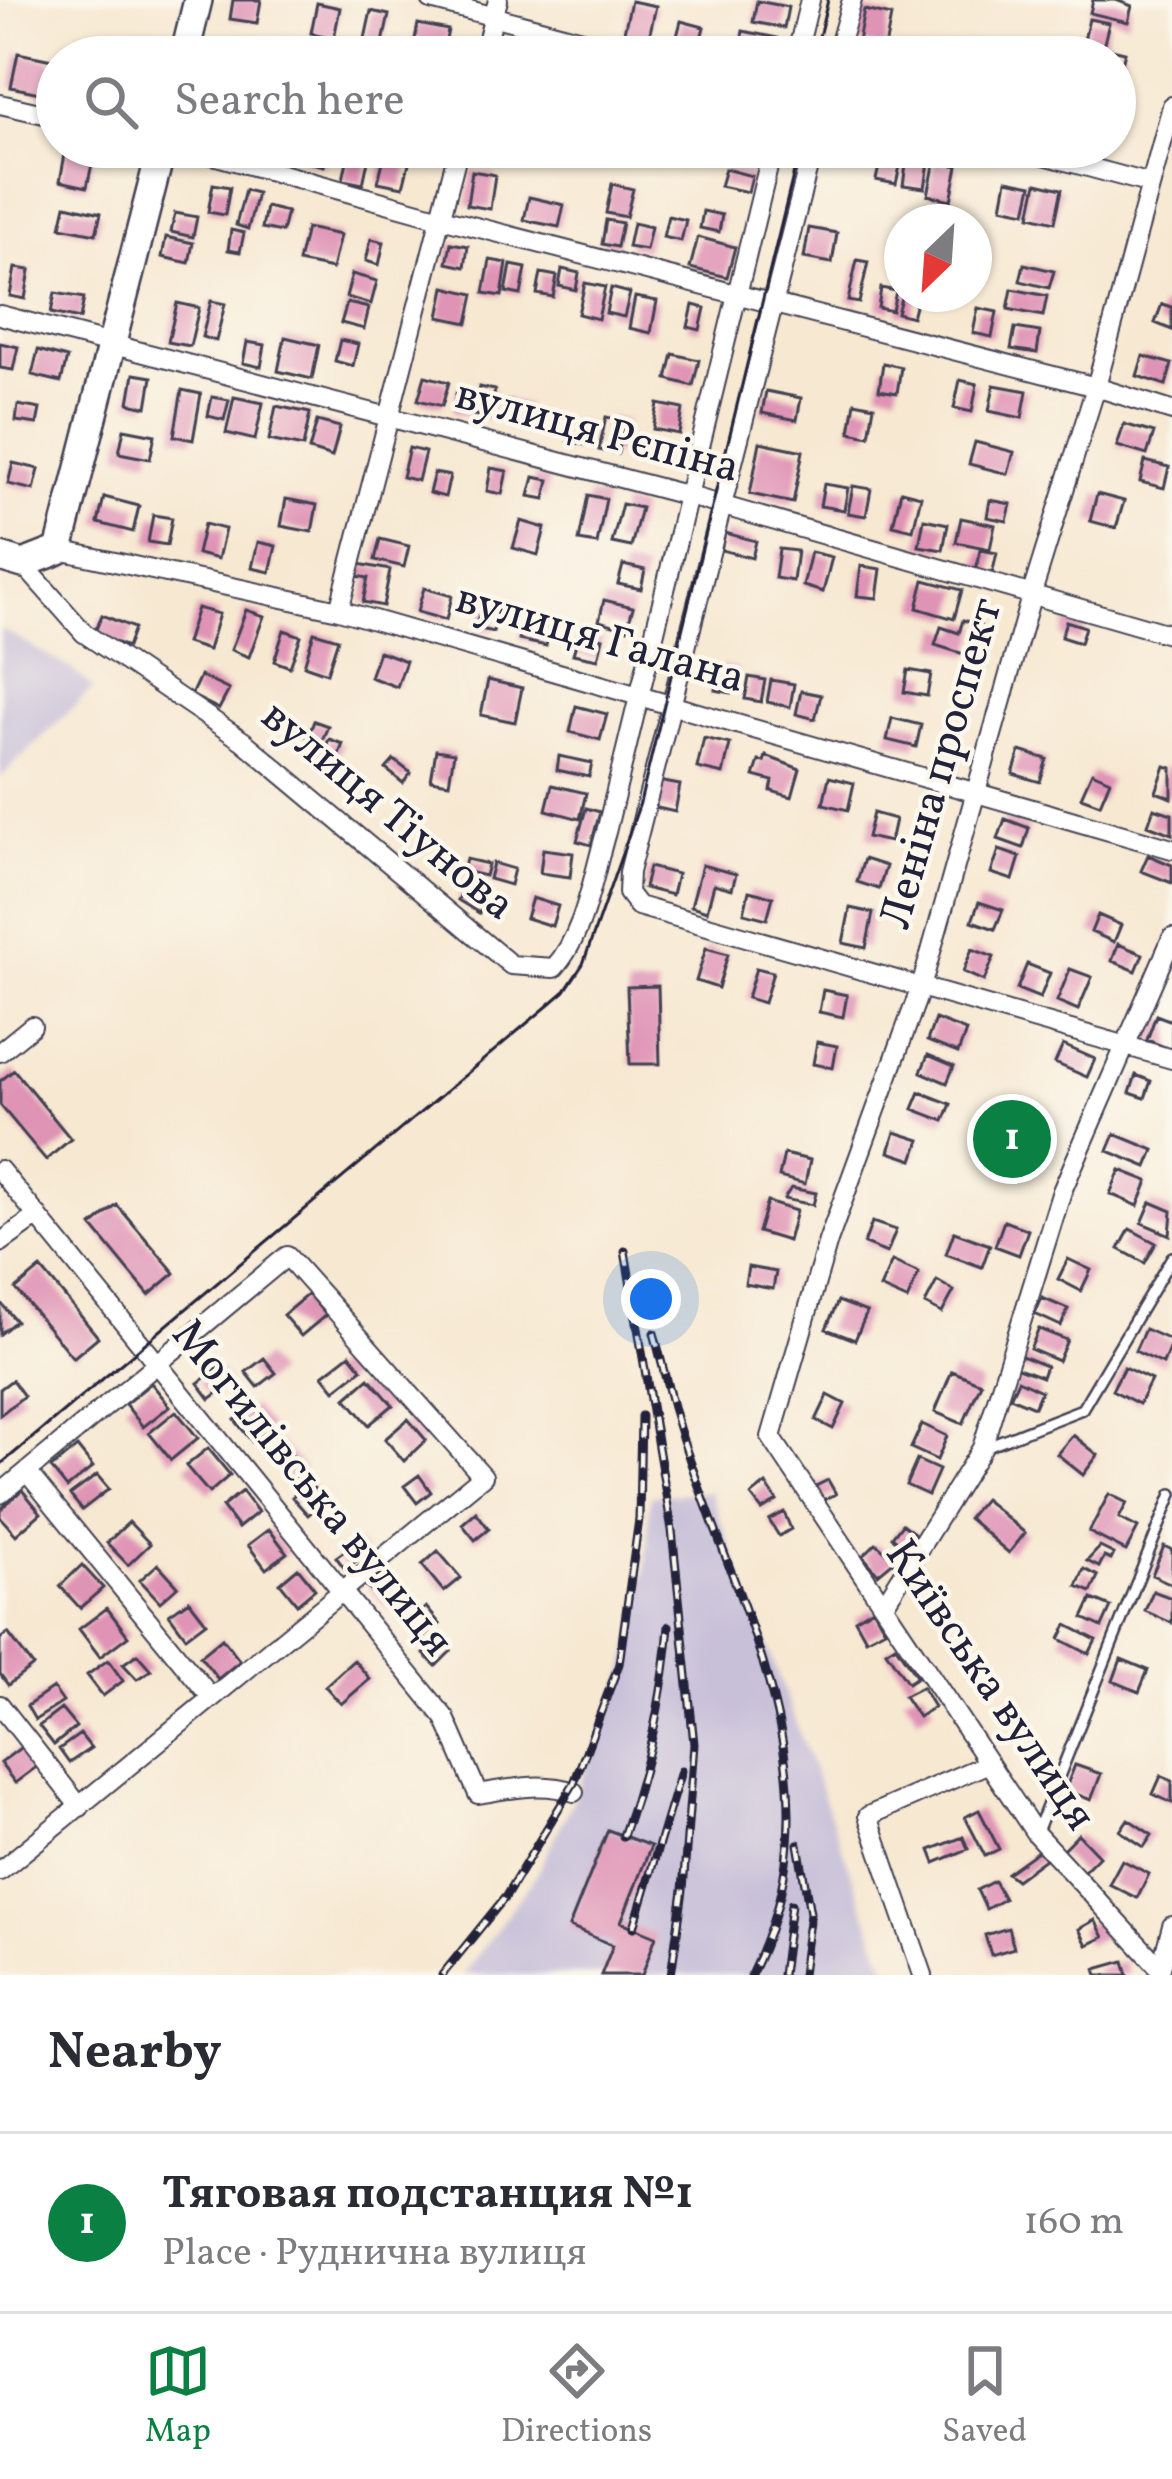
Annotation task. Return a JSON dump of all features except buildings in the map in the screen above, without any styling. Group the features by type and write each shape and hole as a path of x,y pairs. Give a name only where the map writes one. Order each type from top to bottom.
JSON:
{"street":[{"path":"189,36 198,0"},
{"path":"431,0 496,8 582,36"},
{"path":"801,36 810,0"},
{"path":"842,36 851,0"},
{"path":"0,104 36,112"},
{"name":"Леніна проспект","path":"770,1437 828,1241 921,987 1031,593 1096,388 1172,106"},
{"path":"12,561 59,550 157,168"},
{"path":"260,168 1172,411"},
{"path":"339,610 454,168"},
{"name":"вулиця Тіунова","path":"12,561 84,633 243,741 511,965 554,968 566,955 606,832 768,168"},
{"path":"808,168 629,872 628,893 638,906 1172,1059"},
{"path":"1092,168 1151,184"},
{"name":"вулиця Рєпіна","path":"0,315 689,496 1172,635"},
{"name":"вулиця Галана","path":"59,550 339,610 1172,849"},
{"path":"885,1604 982,1448 1062,1191 1172,938"},
{"path":"0,1052 32,1026"},
{"name":"Могилівська вулиця","path":"0,1170 445,1718 478,1794 558,1786 574,1792"},
{"path":"0,1243 38,1216"},
{"path":"0,1871 483,1476 287,1256 27,1472 3,1486"},
{"name":"Київська вулиця","path":"770,1437 1036,1834 1159,1971"},
{"path":"27,1472 210,1696"},
{"path":"0,1705 80,1807"},
{"path":"923,1975 868,1816 989,1763"},
{"path":"1159,1971 1172,1926"}],"lane":[{"path":"982,1448 1082,1408 1172,1257"},
{"path":"1036,1834 1172,1494"}],"shaded area":[{"path":"0,628 71,669 93,688 0,778"},
{"path":"710,1491 889,1975 463,1975 535,1876 574,1799 624,1676 646,1567 650,1496"}],"tram line":[{"path":"819,36 828,0"},
{"path":"0,1465 565,991 583,964 640,803 795,168"}],"railway":[{"path":"625,1251 672,1530 694,1744 671,1975"},
{"path":"654,1333 680,1431 753,1633 786,1766 789,1834 778,1904 751,1975"},
{"path":"442,1975 506,1896 574,1783 619,1664 639,1519 641,1416"},
{"path":"623,1836 653,1732 669,1626"},
{"path":"634,1927 681,1771"},
{"path":"798,1844 810,1913 802,1975"},
{"path":"782,1975 791,1904"}],"place":[{"name":"Тяговая подстанция №1","path":"1012,1139"}]}
